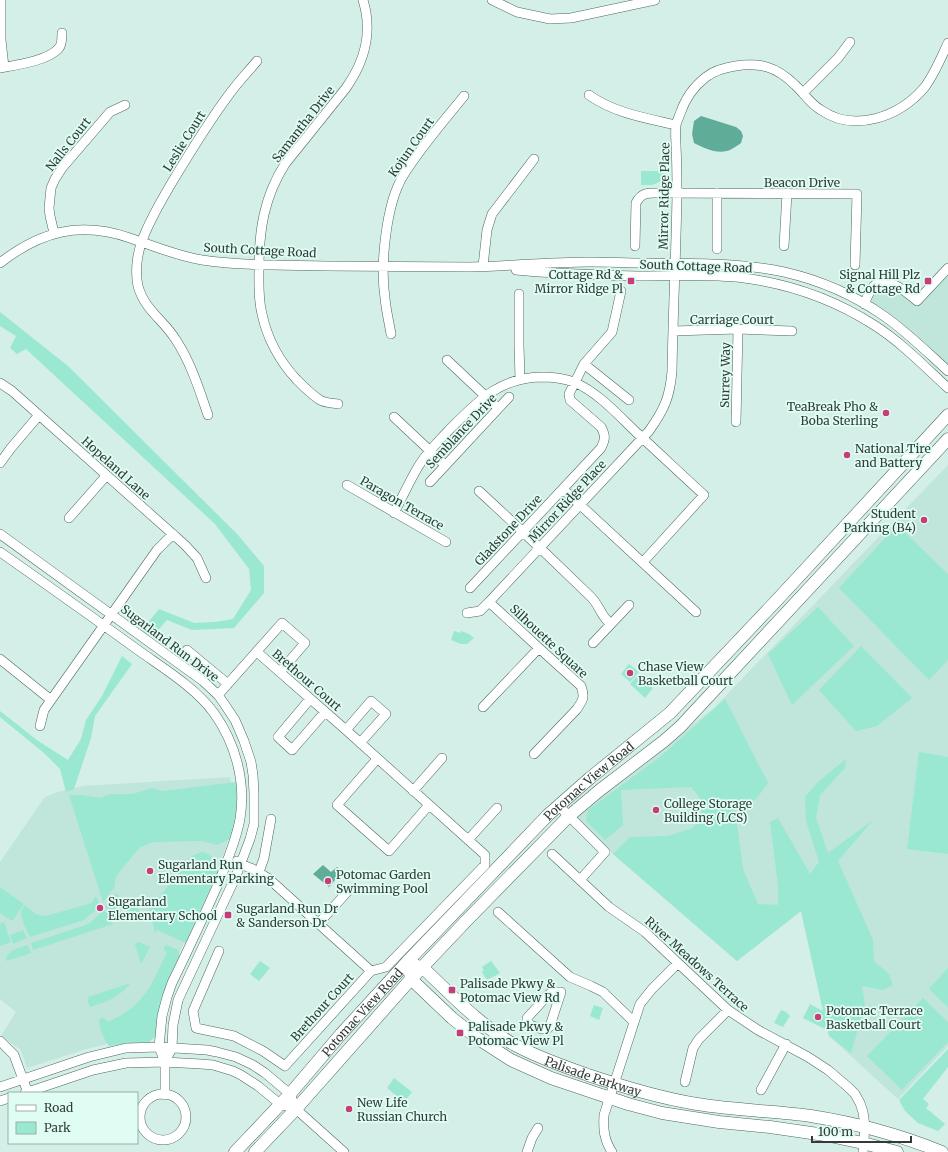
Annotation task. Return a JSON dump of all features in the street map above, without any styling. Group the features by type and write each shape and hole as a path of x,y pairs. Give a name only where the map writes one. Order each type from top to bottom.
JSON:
{"main road":[{"name":"Potomac View Road","path":"235,1152 290,1094 341,1034 407,962 548,815 614,758 651,730 670,713 948,416"},
{"name":"Potomac View Road","path":"255,1152 296,1109 422,968 569,816 680,727 948,439"},
{"name":"Palisade Parkway","path":"407,962 422,968 480,1020 511,1043 554,1063 614,1084 666,1098 697,1104 811,1116 865,1126 942,1152"},
{"path":"407,962 412,980"},
{"name":"Palisade Parkway","path":"412,980 465,1029 488,1046 511,1060 551,1078 641,1108 694,1119 796,1130 863,1148 897,1152"}],"street":[{"path":"1,0 2,68 30,63 50,54 60,48 62,33"},
{"name":"Samantha Drive","path":"338,404 321,401 288,370 276,351 267,332 262,314 259,294 259,244 265,207 275,181 285,164 346,88 360,66 366,46 368,30 362,0"},
{"path":"492,0 517,12 550,19 571,18 655,0"},
{"path":"803,93 838,58 850,42"},
{"name":"Mirror Ridge Place","path":"467,613 480,611 489,602 643,438 660,416 669,395 672,371 677,193 676,125 684,101 692,90 700,81 720,70 744,65 766,67 787,78 821,111 846,121 865,121 881,117 892,112 917,95 931,78 948,43"},
{"name":"Leslie Court","path":"208,415 195,378 182,350 170,332 153,313 141,293 137,279 137,269 142,242 157,208 198,139 229,95 257,61"},
{"path":"589,95 597,101 623,112 676,125"},
{"name":"Kojun Court","path":"391,334 384,297 383,266 390,209 395,192 402,176 417,155 464,96"},
{"name":"Nalls Court","path":"54,233 49,208 51,188 55,179 62,168 110,112 125,105"},
{"path":"483,266 487,230 492,214 534,159"},
{"name":"Beacon Drive","path":"634,246 636,203 638,198 649,193 857,194 854,265"},
{"path":"717,193 717,249"},
{"path":"784,246 787,193"},
{"name":"South Cottage Road","path":"0,263 23,246 54,233 84,229 111,232 178,255 212,261 259,264 483,266 589,262 735,265 800,276 847,295 882,314 899,326 948,371"},
{"name":"South Cottage Road","path":"483,266 559,274 726,277 758,280 794,288 847,309 879,328 904,347 948,388"},
{"path":"864,304 874,287 877,284 884,282 899,286 917,301 948,268"},
{"path":"574,383 584,364 612,332 621,292"},
{"path":"519,294 520,379"},
{"name":"Surrey Way","path":"736,422 738,330"},
{"name":"Carriage Court","path":"673,331 792,331"},
{"path":"447,360 498,408"},
{"path":"584,364 629,400"},
{"path":"394,513 418,466 430,450 475,404 485,396 508,383 520,379 557,378 574,383 589,391 605,403 704,496 643,562"},
{"name":"Hopeland Lane","path":"0,383 8,388 39,415 173,534 197,558 206,578"},
{"name":"Gladstone Drive","path":"470,588 601,448 604,441 604,433 601,427 570,400 569,394 574,383"},
{"name":"Semblance Drive","path":"430,482 509,397"},
{"path":"0,463 39,415"},
{"path":"394,417 445,465"},
{"path":"69,518 106,476"},
{"name":"Paragon Terrace","path":"346,485 446,542"},
{"path":"563,489 696,612"},
{"path":"479,491 596,602 606,620 611,624"},
{"name":"Sugarland Run Drive","path":"0,534 203,681 218,695 235,720 244,741 251,762 253,775 254,824 240,864 178,1000 173,1025 172,1048"},
{"path":"40,726 44,710 50,700 157,550 173,534"},
{"name":"Sugarland Run Drive","path":"0,552 104,625 195,692 215,714 227,734 237,758 240,769 242,789 240,819 237,833 230,855 167,997 162,1016 159,1047"},
{"name":"Silhouette Square","path":"489,602 581,686 584,694 582,702 577,709 534,754"},
{"path":"593,643 629,605"},
{"path":"218,695 282,623 305,644 280,672"},
{"path":"483,707 539,648"},
{"path":"187,650 228,684"},
{"name":"Brethour Court","path":"219,951 193,1011 196,1028 234,1036 263,1051 285,1066 371,971 386,967 485,865 485,855 346,730 256,652"},
{"path":"0,659 50,700"},
{"path":"310,699 278,737 292,750 325,712"},
{"path":"346,730 371,701 386,714 360,743"},
{"path":"413,790 442,758"},
{"path":"377,759 337,805 389,851 430,805"},
{"path":"559,806 605,852 580,880"},
{"path":"468,840 497,808"},
{"path":"259,872 264,858 271,820"},
{"name":"River Meadows Terrace","path":"552,854 609,907 645,932 728,1010 758,1030 798,1050 828,1070 852,1091 860,1103 863,1112 865,1126 863,1148"},
{"path":"230,855 240,864 259,872 268,878 371,971"},
{"path":"318,924 348,890"},
{"path":"498,912 570,977 602,992 634,1022"},
{"path":"612,1152 605,1138 604,1115 640,1004 652,989 678,963"},
{"path":"561,992 570,977"},
{"path":"685,1082 695,1044 728,1010"},
{"path":"0,1041 14,1055 27,1092"},
{"path":"761,1090 786,1044"},
{"path":"159,1047 165,1062 165,1095"},
{"path":"0,1086 89,1057 126,1048 159,1047 207,1050 236,1057 265,1073 290,1094 296,1109"},
{"path":"165,1062 172,1048"},
{"path":"30,1092 113,1065 138,1062 165,1062 213,1065 241,1075 258,1086 280,1104 296,1109 344,1152"},
{"path":"155,1095 165,1095 178,1099 186,1116 184,1126 180,1133 170,1140 155,1139 147,1134 141,1125 140,1116 146,1101 155,1095"},
{"path":"527,1152 529,1144 538,1128"}],"shaded area":[{"path":"701,116 736,127 741,131 743,136 741,143 730,150 721,152 702,147 694,143 692,134 694,121"},
{"path":"948,268 948,371 864,304 880,283 917,301"},
{"path":"948,465 948,1046 898,1099 829,1036 801,911 737,961 613,854 573,816 714,708"},
{"name":"Sugarland Elementary School","path":"230,777 233,793 233,809 228,841 190,930 171,970 110,1043 27,1068 21,1050 1,1036 16,1012 0,999 0,862 45,797 83,786"},
{"name":"Potomac Garden Swimming Pool","path":"323,865 331,872 337,867 342,872 329,887 313,874"}],"green space":[{"path":"641,171 663,171 664,180 652,185 641,185"},
{"path":"0,312 68,366 238,535 264,566 264,593 234,628 192,630 167,620 152,637 141,631 159,609 194,623 233,619 251,590 249,569 215,524 26,349 17,354 10,348 16,336 0,326"},
{"path":"897,525 948,574 948,660 929,680 839,588"},
{"path":"818,607 854,646 792,705 768,654"},
{"path":"454,631 460,633 461,631 474,638 467,644 461,644 451,640"},
{"path":"861,646 912,698 877,726 856,731 819,690"},
{"path":"122,656 132,664 95,716 91,738 74,789 66,792 60,769 44,753 0,717 0,711 38,741 68,760 81,739 86,720 102,696"},
{"name":"Chase View Basketball Court","path":"629,664 639,672 630,682 621,674"},
{"path":"638,675 653,688 645,698 630,684"},
{"path":"725,699 768,783 756,799 735,809 743,869 758,904 778,905 778,885 770,822 778,818 810,874 819,862 806,821 805,797 818,782 846,759 845,768 820,795 816,818 828,853 873,820 838,861 873,940 874,961 889,974 893,985 883,990 862,986 865,1005 851,1053 829,1036 827,1027 825,1029 803,1018 810,1004 823,1011 801,911 737,961 613,854 630,837 668,836 693,828 701,817 700,798 691,787 621,790 623,825 605,840 586,821 588,810 660,757"},
{"path":"919,752 948,757 948,854 907,849"},
{"path":"236,782 236,811 230,839 217,845 202,841 153,842 139,848 117,875 114,888 103,902 69,795 100,798 111,794 133,794 152,788 162,791"},
{"path":"202,852 213,858 218,871 186,943 157,930 155,934 149,906 154,903 181,871 180,869 187,861"},
{"path":"0,887 24,904 12,921 0,913"},
{"path":"116,893 123,902 113,914 105,907"},
{"path":"96,896 100,906 84,920 30,937 21,914 21,911 25,905 37,915 46,916 92,903"},
{"path":"125,904 137,908 139,912 135,914 126,911 122,907"},
{"path":"103,910 111,916 113,924 33,950 31,943 90,923"},
{"path":"4,922 11,942 0,946 0,924"},
{"path":"23,930 27,938 13,944 10,935"},
{"path":"139,942 150,947 141,964 135,944"},
{"path":"28,945 31,953 7,961 6,959 9,953"},
{"path":"166,945 178,950 180,956 155,1037 149,1042 109,1046 102,1033 99,1019 103,1018 107,1022 130,1010 138,1002 151,985 156,975 167,952 164,950"},
{"path":"260,961 270,968 259,981 250,974"},
{"path":"491,961 500,973 487,980 482,972 484,970 482,967"},
{"path":"948,968 948,1007 929,989"},
{"path":"131,983 122,992 112,998 90,1007 87,999 89,999 88,997"},
{"path":"923,998 948,1022 948,1042 902,1090 867,1056"},
{"path":"594,1005 603,1008 599,1020 590,1016"},
{"path":"781,1010 790,1016 783,1027 774,1023"},
{"path":"948,1049 948,1067 923,1099 929,1104 926,1108 945,1124 938,1131 918,1123 905,1111 899,1100"},
{"path":"394,1078 412,1092 404,1102 387,1088"}],"place":[{"name":"Cottage Rd & Mirror Ridge Pl","path":"631,281"},
{"name":"Signal Hill Plz & Cottage Rd","path":"928,281"},
{"name":"TeaBreak Pho & Boba Sterling","path":"886,413"},
{"name":"National Tire and Battery","path":"847,455"},
{"name":"Student Parking (B4)","path":"924,520"},
{"name":"Chase View Basketball Court","path":"630,673"},
{"name":"College Storage Building (LCS)","path":"656,810"},
{"name":"Sugarland Run Elementary Parking","path":"150,871"},
{"name":"Potomac Garden Swimming Pool","path":"328,881"},
{"name":"Sugarland Elementary School","path":"100,908"},
{"name":"Sugarland Run Dr & Sanderson Dr","path":"228,915"},
{"name":"Palisade Pkwy & Potomac View Rd","path":"452,990"},
{"name":"Potomac Terrace Basketball Court","path":"818,1017"},
{"name":"Palisade Pkwy & Potomac View Pl","path":"460,1033"},
{"name":"New Life Russian Church","path":"349,1109"}]}
